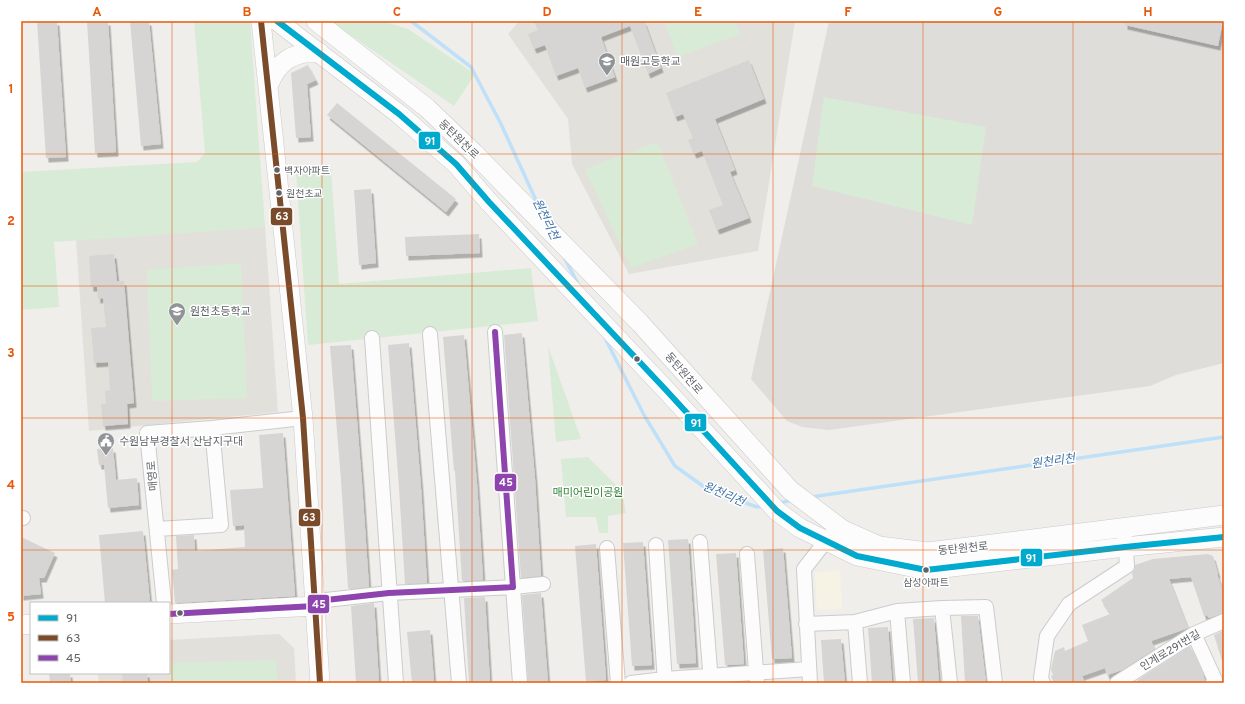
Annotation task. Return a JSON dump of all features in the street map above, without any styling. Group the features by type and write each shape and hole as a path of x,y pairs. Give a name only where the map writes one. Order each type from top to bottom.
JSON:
{"main road":[{"path":"261,21 303,418 320,683"},
{"name":"동탄원천로","path":"277,21 399,114 456,164 489,202 777,511 800,528 857,556 926,570 1224,537"},
{"name":"동탄원천로","path":"316,21 427,108 474,153 640,323 752,450 790,490 834,524 879,546 928,552 1224,514"},
{"path":"268,86 272,74 284,61 299,53 319,52"},
{"path":"170,614 315,606"}],"street":[{"path":"495,332 520,683"},
{"path":"430,334 459,683"},
{"path":"372,338 396,683"},
{"name":"매영로","path":"164,602 147,433 212,428 303,418"},
{"path":"157,529 221,525 212,428"},
{"path":"810,683 804,569 826,540 834,524"},
{"path":"1043,683 1041,678 1046,636 1069,604 1127,566 1124,528"},
{"path":"700,542 710,679"},
{"path":"656,545 665,681"},
{"path":"607,548 618,683"},
{"path":"747,554 756,678"},
{"path":"315,606 326,600 389,593 513,587 543,584"},
{"path":"806,624 855,622 897,611 986,607 995,683"},
{"path":"942,608 950,683"},
{"path":"897,611 903,683"},
{"name":"인계로291번길","path":"1117,683 1194,634 1224,621"},
{"path":"855,622 860,683"},
{"path":"1194,634 1218,681"},
{"path":"631,683 756,678 809,669"}],"shaded area":[{"path":"519,21 795,21 758,251 629,274 572,164 568,119 508,34"},
{"path":"829,21 1224,21 1224,363 1176,375 1150,386 829,430 802,427 787,421 751,379"},
{"name":"원천초등학교","path":"265,227 278,412 89,431 76,240"},
{"path":"840,570 842,609 817,610 815,573"},
{"path":"279,634 294,648 296,683 99,683 98,674 170,674 170,640"}],"green space":[{"path":"194,21 250,21 265,227 54,242 59,307 21,310 21,172 197,162 205,153"},
{"path":"330,21 383,21 408,29 475,74 454,106"},
{"path":"664,21 735,21 740,34 678,57"},
{"path":"824,97 986,127 972,225 812,186"},
{"path":"657,142 698,244 631,268 585,169"},
{"path":"331,169 339,284 531,268 538,321 308,345 296,171"},
{"path":"241,263 247,398 152,401 147,270"},
{"path":"548,346 581,439 556,442"},
{"name":"매미어린이공원","path":"588,457 622,491 626,513 608,516 608,533 599,533 596,517 566,517 561,459"},
{"path":"276,660 277,683 170,683 170,663"}],"building":[{"path":"37,21 57,21 66,157 46,158"},
{"path":"87,21 108,21 116,152 95,153"},
{"path":"130,21 149,21 161,144 141,146"},
{"path":"534,21 644,21 661,68 648,74 630,26 601,37 615,77 585,88 578,68 556,76 545,45 534,49 528,34 538,30"},
{"path":"1125,21 1223,21 1218,46 1125,25"},
{"path":"749,60 764,99 715,119 735,170 730,172 749,218 717,230 709,210 723,205 702,151 694,154 688,140 693,138 683,114 675,117 666,93"},
{"path":"308,65 316,80 307,84 311,137 296,138 291,73"},
{"path":"337,103 456,199 446,212 327,115"},
{"path":"371,189 376,263 359,265 354,190"},
{"path":"479,234 480,253 406,256 405,237"},
{"path":"114,254 117,281 124,281 134,403 127,404 128,424 103,426 101,404 106,404 105,391 110,390 108,362 94,363 91,328 106,327 103,298 98,299 97,287 91,287 89,256"},
{"path":"522,333 535,479 541,576 521,578 504,335"},
{"path":"464,335 477,484 483,580 462,581 455,471 443,337"},
{"path":"409,343 427,583 405,584 388,345"},
{"path":"351,345 369,587 350,589 348,588 330,346"},
{"path":"283,433 295,596 175,603 172,570 178,569 176,536 194,535 195,551 245,547 244,525 233,526 230,490 263,488 259,435"},
{"path":"113,448 116,480 137,478 139,505 108,508 104,465 99,465 97,449"},
{"path":"143,531 150,602 105,602 99,535"},
{"path":"21,537 55,553 44,578 39,578 41,594 21,596"},
{"path":"688,539 696,663 677,664 668,540"},
{"path":"643,542 652,665 632,666 623,543"},
{"path":"596,544 606,680 586,682 575,546"},
{"path":"783,548 792,658 772,659 763,550"},
{"path":"736,553 744,664 725,665 716,554"},
{"path":"1208,554 1213,556 1224,595 1224,613 1209,618 1207,615 1204,616 1191,577 1169,579 1188,628 1151,641 1155,649 1122,670 1107,675 1105,668 1082,676 1085,683 1054,683 1051,676 1053,675 1051,669 1055,651 1064,647 1065,651 1088,641 1082,625 1110,614 1101,600 1133,578 1132,573 1135,569 1135,565 1153,559"},
{"path":"541,593 548,683 528,683 522,595"},
{"path":"485,597 490,683 469,683 464,598"},
{"path":"374,603 379,683 356,683 351,606"},
{"path":"961,616 978,616 986,683 965,683"},
{"path":"934,618 939,683 918,683 913,619"},
{"path":"888,627 892,683 872,683 868,628"},
{"path":"430,630 434,683 412,683 407,632"},
{"path":"1224,630 1224,661 1222,661 1214,635"},
{"path":"841,639 845,683 824,683 821,640"},
{"path":"1190,646 1203,673 1205,683 1135,683 1139,679"},
{"path":"49,674 70,674 71,683 50,683"},
{"path":"122,674 147,674 148,683 123,683"}],"waterway":[{"name":"원천리천","path":"411,21 471,67 501,124 540,209"},
{"name":"원천리천","path":"564,257 578,284"},
{"name":"원천리천","path":"604,336 644,415 675,466 707,489 757,507 763,506"},
{"name":"원천리천","path":"811,497 1224,437"},
{"name":"원천리천","path":"779,503 793,500"}],"transit line":[{"name":"63","path":"261,21 303,418 320,683"},
{"name":"91","path":"277,21 399,114 456,164 489,202 665,389 777,511 800,528 857,556 926,570 1224,537"},
{"name":"45","path":"170,614 315,606 326,600 389,593 513,587 495,332"}],"place":[{"name":"매원고등학교","path":"607,76"},
{"name":"백자아파트","path":"277,170"},
{"name":"원천초교","path":"279,193"},
{"name":"원천초등학교","path":"177,326"},
{"name":"수원남부경찰서 산남지구대","path":"106,456"},
{"name":"삼성아파트","path":"926,570"}]}
